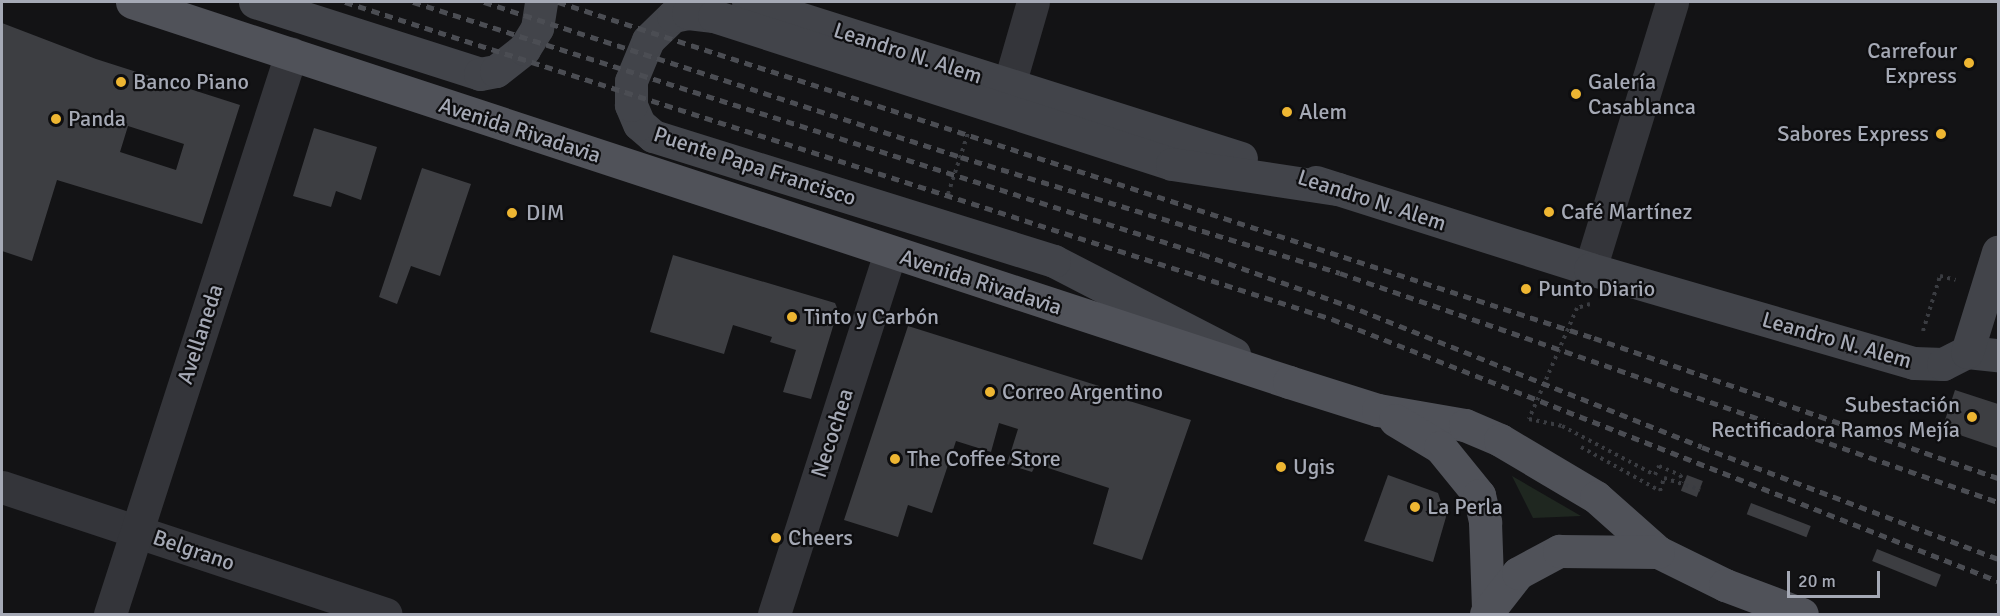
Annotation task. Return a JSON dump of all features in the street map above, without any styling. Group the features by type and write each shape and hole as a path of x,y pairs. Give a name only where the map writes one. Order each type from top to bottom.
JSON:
{"main road":[{"name":"Avenida Rivadavia","path":"132,2 1289,382 1378,410 1465,425 1500,440 1596,497 1658,552 1725,585 1802,615"},
{"path":"1378,410 1440,447 1479,495 1485,522 1487,612"},
{"path":"1487,612 1518,573 1559,551 1658,552"}],"street":[{"path":"255,2 480,74 496,70 524,49 537,28 541,2"},
{"name":"Leandro N. Alem","path":"748,2 1598,271 1914,363 1943,364 1966,352"},
{"path":"1009,85 1033,2"},
{"path":"1598,271 1672,2"},
{"name":"Puente Papa Francisco","path":"1289,382 1054,261 653,136 639,124 631,105 631,81 648,40 673,16 688,13 714,16 1172,164 1338,189"},
{"name":"Avellaneda","path":"110,615 291,54"},
{"name":"Necochea","path":"774,615 890,252"},
{"path":"1998,252 1966,352 1998,356"},
{"name":"Belgrano","path":"2,487 137,530 385,615"}],"path":[{"path":"947,198 971,125"},
{"path":"1529,419 1576,308 1592,304 1598,271"},
{"path":"1920,341 1940,276"},
{"path":"1529,419 1550,430"},
{"path":"1529,419 1562,426 1655,475 1659,466 1680,476 1684,482"},
{"path":"1570,441 1660,491 1664,478 1684,482 1700,489"}],"shaded area":[{"path":"1512,476 1581,516 1533,518"}],"building":[{"path":"2,23 96,59 240,105 202,224 57,180 32,261 2,251","holes":["128,126 184,144 176,170 120,152"]},
{"path":"314,128 377,147 361,200 336,191 331,207 293,196"},
{"path":"422,168 471,184 440,276 411,266 397,304 379,297"},
{"path":"673,255 835,303 838,310 811,399 783,392 796,350 770,342 772,337 733,325 724,354 650,332"},
{"path":"908,326 1099,386 1097,391 1191,420 1142,560 1093,544 1109,488 1036,464 1032,472 1007,464 1018,429 999,423 991,452 956,441 932,513 908,505 898,537 844,520"},
{"name":"Subestación Rectificadora Ramos Mejía","path":"1955,390 1998,404 1998,448 1942,429"},
{"path":"1388,475 1438,493 1446,517 1433,562 1364,541"},
{"path":"1687,475 1703,481 1697,497 1681,491"},
{"path":"1751,503 1811,526 1806,537 1747,514"},
{"path":"1877,549 1941,575 1936,587 1872,561"}],"railway":[{"path":"345,2 1332,319 1998,581"},
{"path":"413,2 1202,254 1360,310 1702,447 1998,559"},
{"path":"484,2 961,157 1340,273 1998,502"},
{"path":"558,2 1594,338 1998,478"}],"place":[{"name":"Carrefour Express","path":"1969,63"},
{"name":"Banco Piano","path":"121,82"},
{"name":"Galería Casablanca","path":"1576,94"},
{"name":"Alem","path":"1287,112"},
{"name":"Panda","path":"56,119"},
{"name":"Sabores Express","path":"1941,134"},
{"name":"Café Martínez","path":"1549,212"},
{"name":"DIM","path":"512,213"},
{"name":"Punto Diario","path":"1526,289"},
{"name":"Tinto y Carbón","path":"792,317"},
{"name":"Correo Argentino","path":"990,392"},
{"name":"Subestación Rectificadora Ramos Mejía","path":"1972,417"},
{"name":"The Coffee Store","path":"895,459"},
{"name":"Ugis","path":"1281,467"},
{"name":"La Perla","path":"1415,507"},
{"name":"Cheers","path":"776,538"}]}
